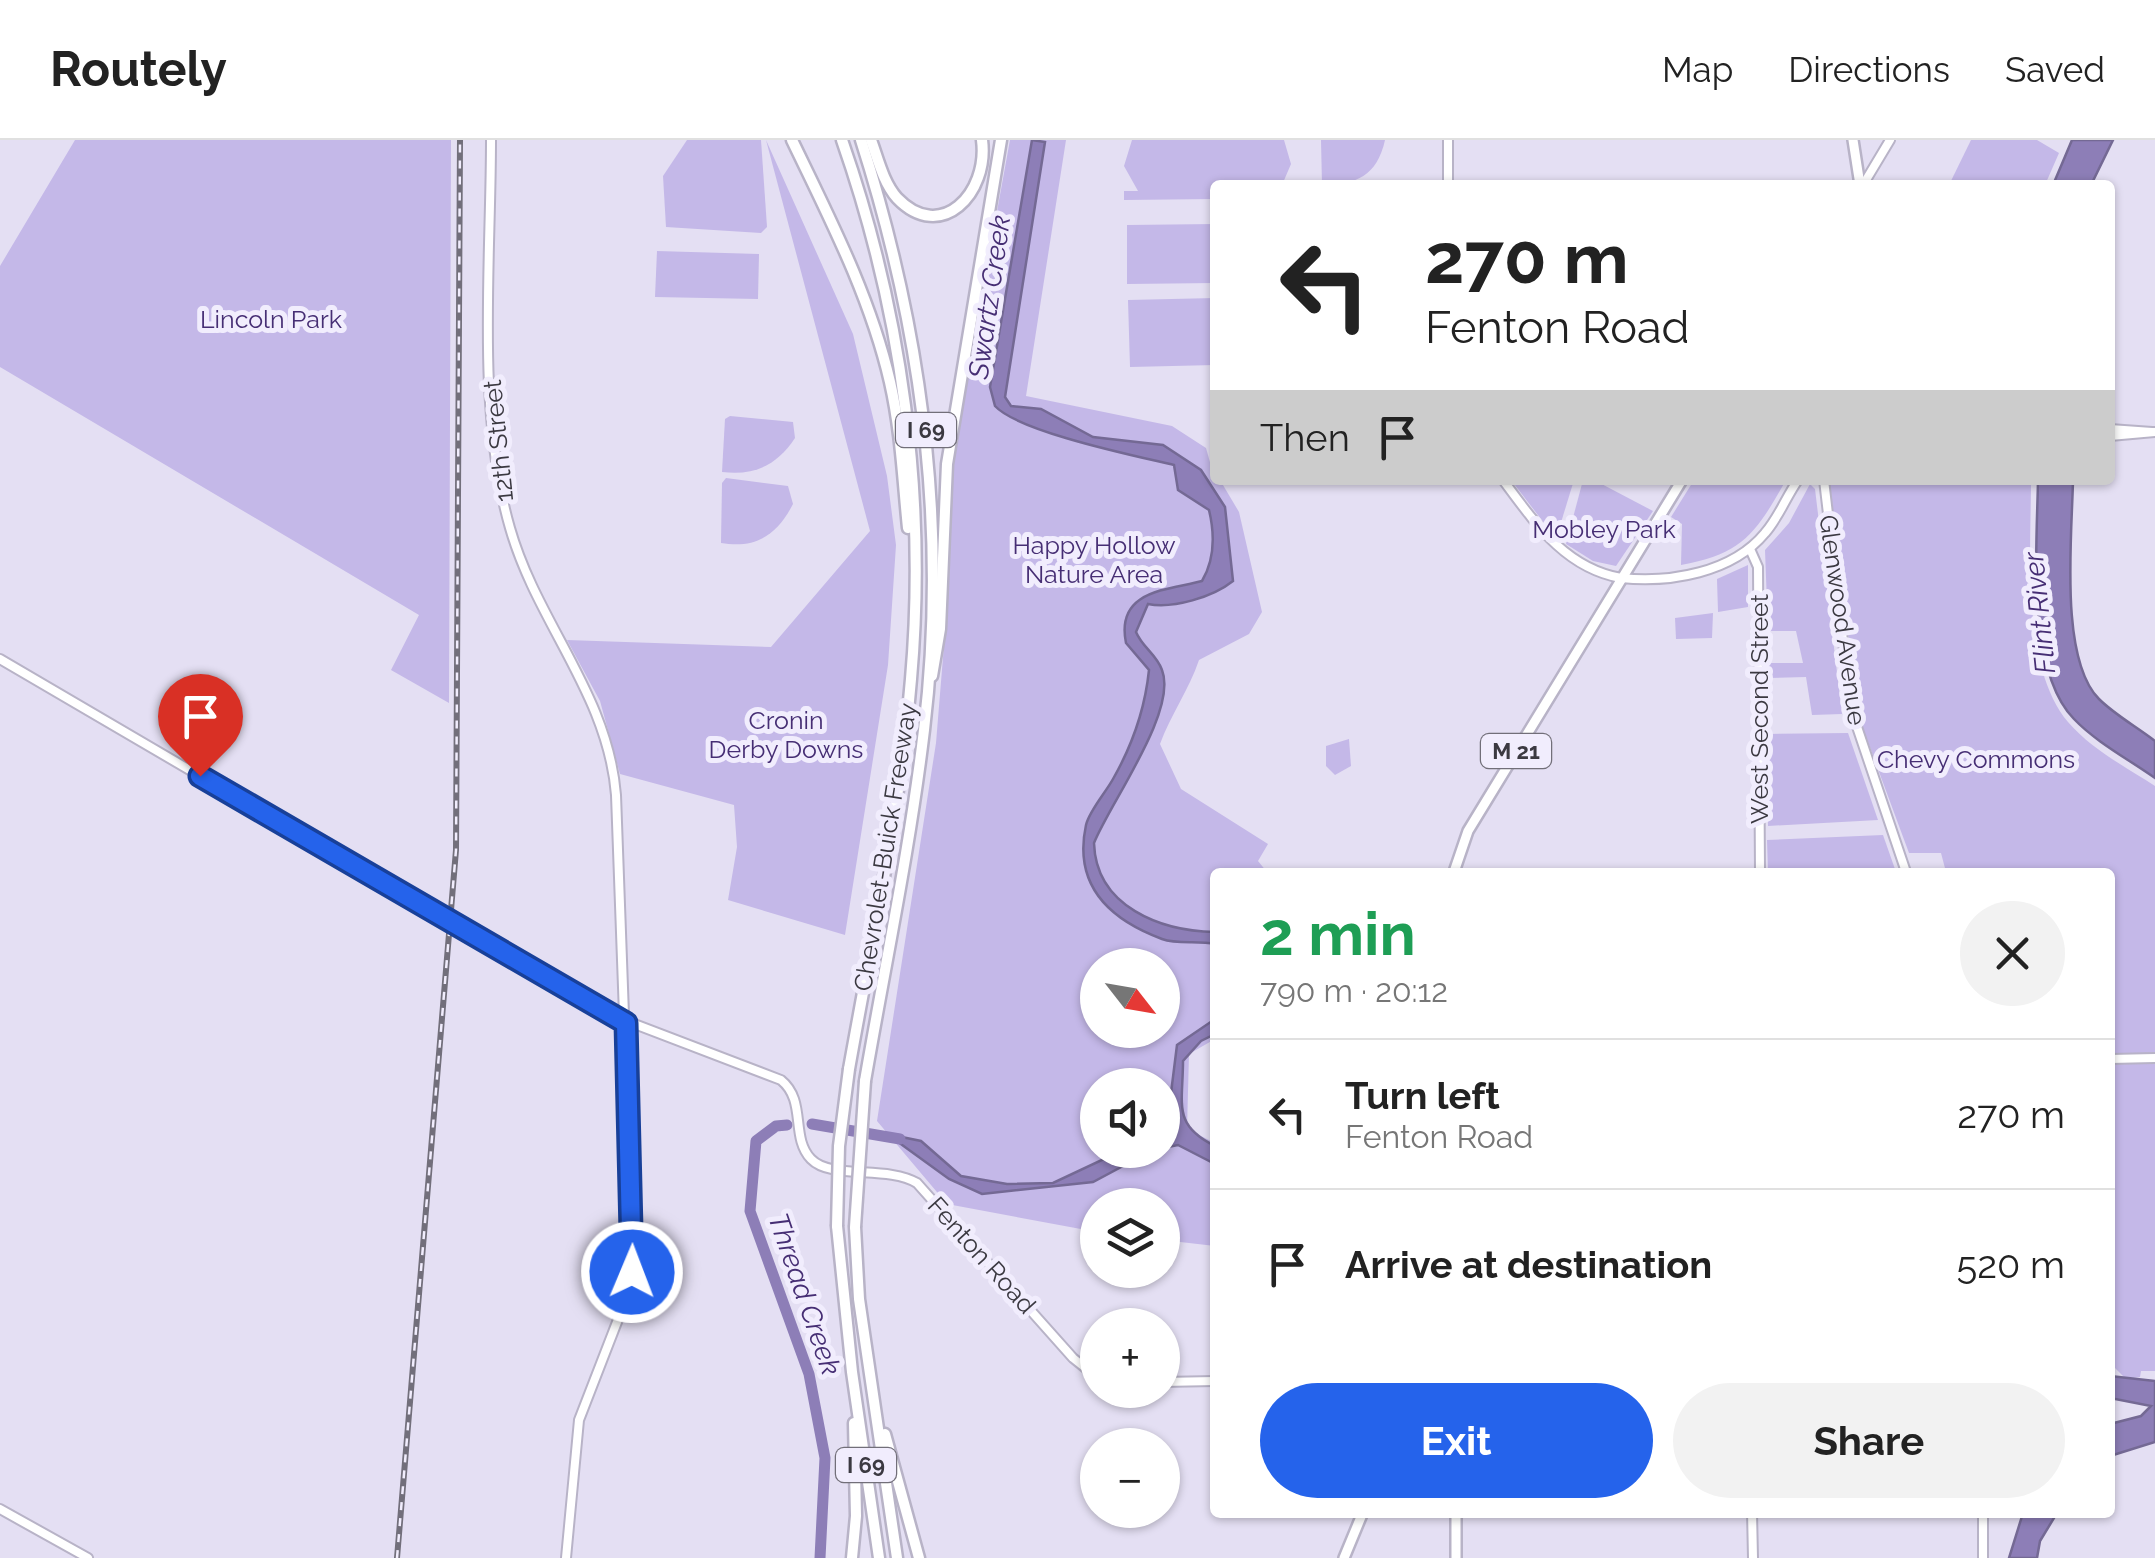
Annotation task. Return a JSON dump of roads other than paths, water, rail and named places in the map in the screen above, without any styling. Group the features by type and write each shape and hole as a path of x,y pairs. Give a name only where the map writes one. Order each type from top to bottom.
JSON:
{"highway":[{"path":"792,140 860,283 885,363 898,427 916,589"},
{"name":"Chevrolet-Buick Freeway","path":"842,140 873,241 900,371 913,493 916,589 901,769 849,1068 840,1146 837,1226 852,1372 879,1558"},
{"name":"Chevrolet-Buick Freeway","path":"862,140 898,266 925,422 933,538 924,726 864,1081 855,1227 872,1385 897,1558"},
{"path":"871,140 897,198 908,207 930,214 954,209 976,189 984,164 982,140"},
{"path":"924,726 940,629 947,464 1001,140"},
{"path":"852,1372 856,1516 852,1558"},
{"path":"872,1385 918,1558"}],"main road":[{"path":"1853,140 1861,180"},
{"name":"M 21","path":"1455,868 1468,831 1679,485"},
{"path":"1344,1558 1361,1518"},
{"path":"1456,1518 1456,1558"}],"street":[{"name":"12th Street","path":"491,140 491,402 498,478 526,574 602,722 613,766 618,838 633,1262 624,1304 579,1420 566,1558"},
{"path":"1448,140 1448,180"},
{"path":"1865,180 1890,140"},
{"path":"2115,432 2153,432"},
{"path":"1507,485 1540,530 1566,554 1600,572 1622,578 1655,579 1712,568 1750,549 1774,523 1795,485"},
{"name":"Glenwood Avenue","path":"1825,485 1851,708 1905,868"},
{"name":"West Second Street","path":"1750,549 1758,566 1760,868"},
{"name":"Fenton Road","path":"0,659 626,1023 783,1081 796,1099 804,1146 812,1160 830,1169 891,1173 920,1186 1080,1361"},
{"path":"2115,1059 2155,1058"},
{"path":"1180,1382 1210,1381"},
{"path":"0,1510 88,1558"},
{"path":"1752,1518 1752,1558"},
{"path":"1983,1518 1984,1558"}],"water":[{"path":"1032,140 1045,142 1005,397 1011,406 1041,409 1093,437 1163,445 1201,470 1225,507 1233,581 1192,600 1148,604 1136,632 1162,670 1160,709 1140,757 1094,843 1106,884 1119,899 1154,920 1210,932 1210,944 1168,941 1143,931 1111,910 1090,882 1083,846 1088,820 1113,779 1137,726 1147,684 1149,670 1126,643 1129,612 1148,595 1202,581 1213,547 1209,510 1178,490 1174,465 1028,425 995,406 990,387"},
{"path":"2072,140 2113,140 2093,180 2055,180"},
{"name":"Flint River","path":"2038,485 2073,485 2070,563 2078,656 2086,680 2099,699 2155,741 2155,778 2083,727 2059,697 2041,639 2036,571"},
{"path":"1210,1022 1210,1036 1183,1061 1182,1101 1186,1121 1210,1143 1210,1161 1180,1146 1180,1068 1174,1068 1180,1043"},
{"path":"887,1134 921,1141 961,1176 1007,1184 1053,1183 1085,1168 1119,1168 1093,1182 982,1194 949,1179"},
{"path":"2115,1377 2155,1381 2155,1442 2115,1454 2115,1423 2141,1416 2151,1406 2115,1399"},
{"path":"2021,1518 2054,1518 2040,1541 2037,1558 2009,1558"}],"waterway":[{"name":"Thread Creek","path":"812,1124 900,1139"},
{"name":"Thread Creek","path":"787,1125 776,1126 756,1141 750,1211 809,1374 825,1458 820,1558"}],"railway":[{"path":"397,1558 456,850 460,140"}],"water label":[{"name":"Swartz Creek","path":"989,297"}],"park label":[{"name":"Lincoln Park","path":"271,319"},
{"name":"Mobley Park","path":"1604,529"},
{"name":"Happy Hollow Nature Area","path":"1094,560"},
{"name":"Cronin Derby Downs","path":"786,734"},
{"name":"Chevy Commons","path":"1976,759"}]}
